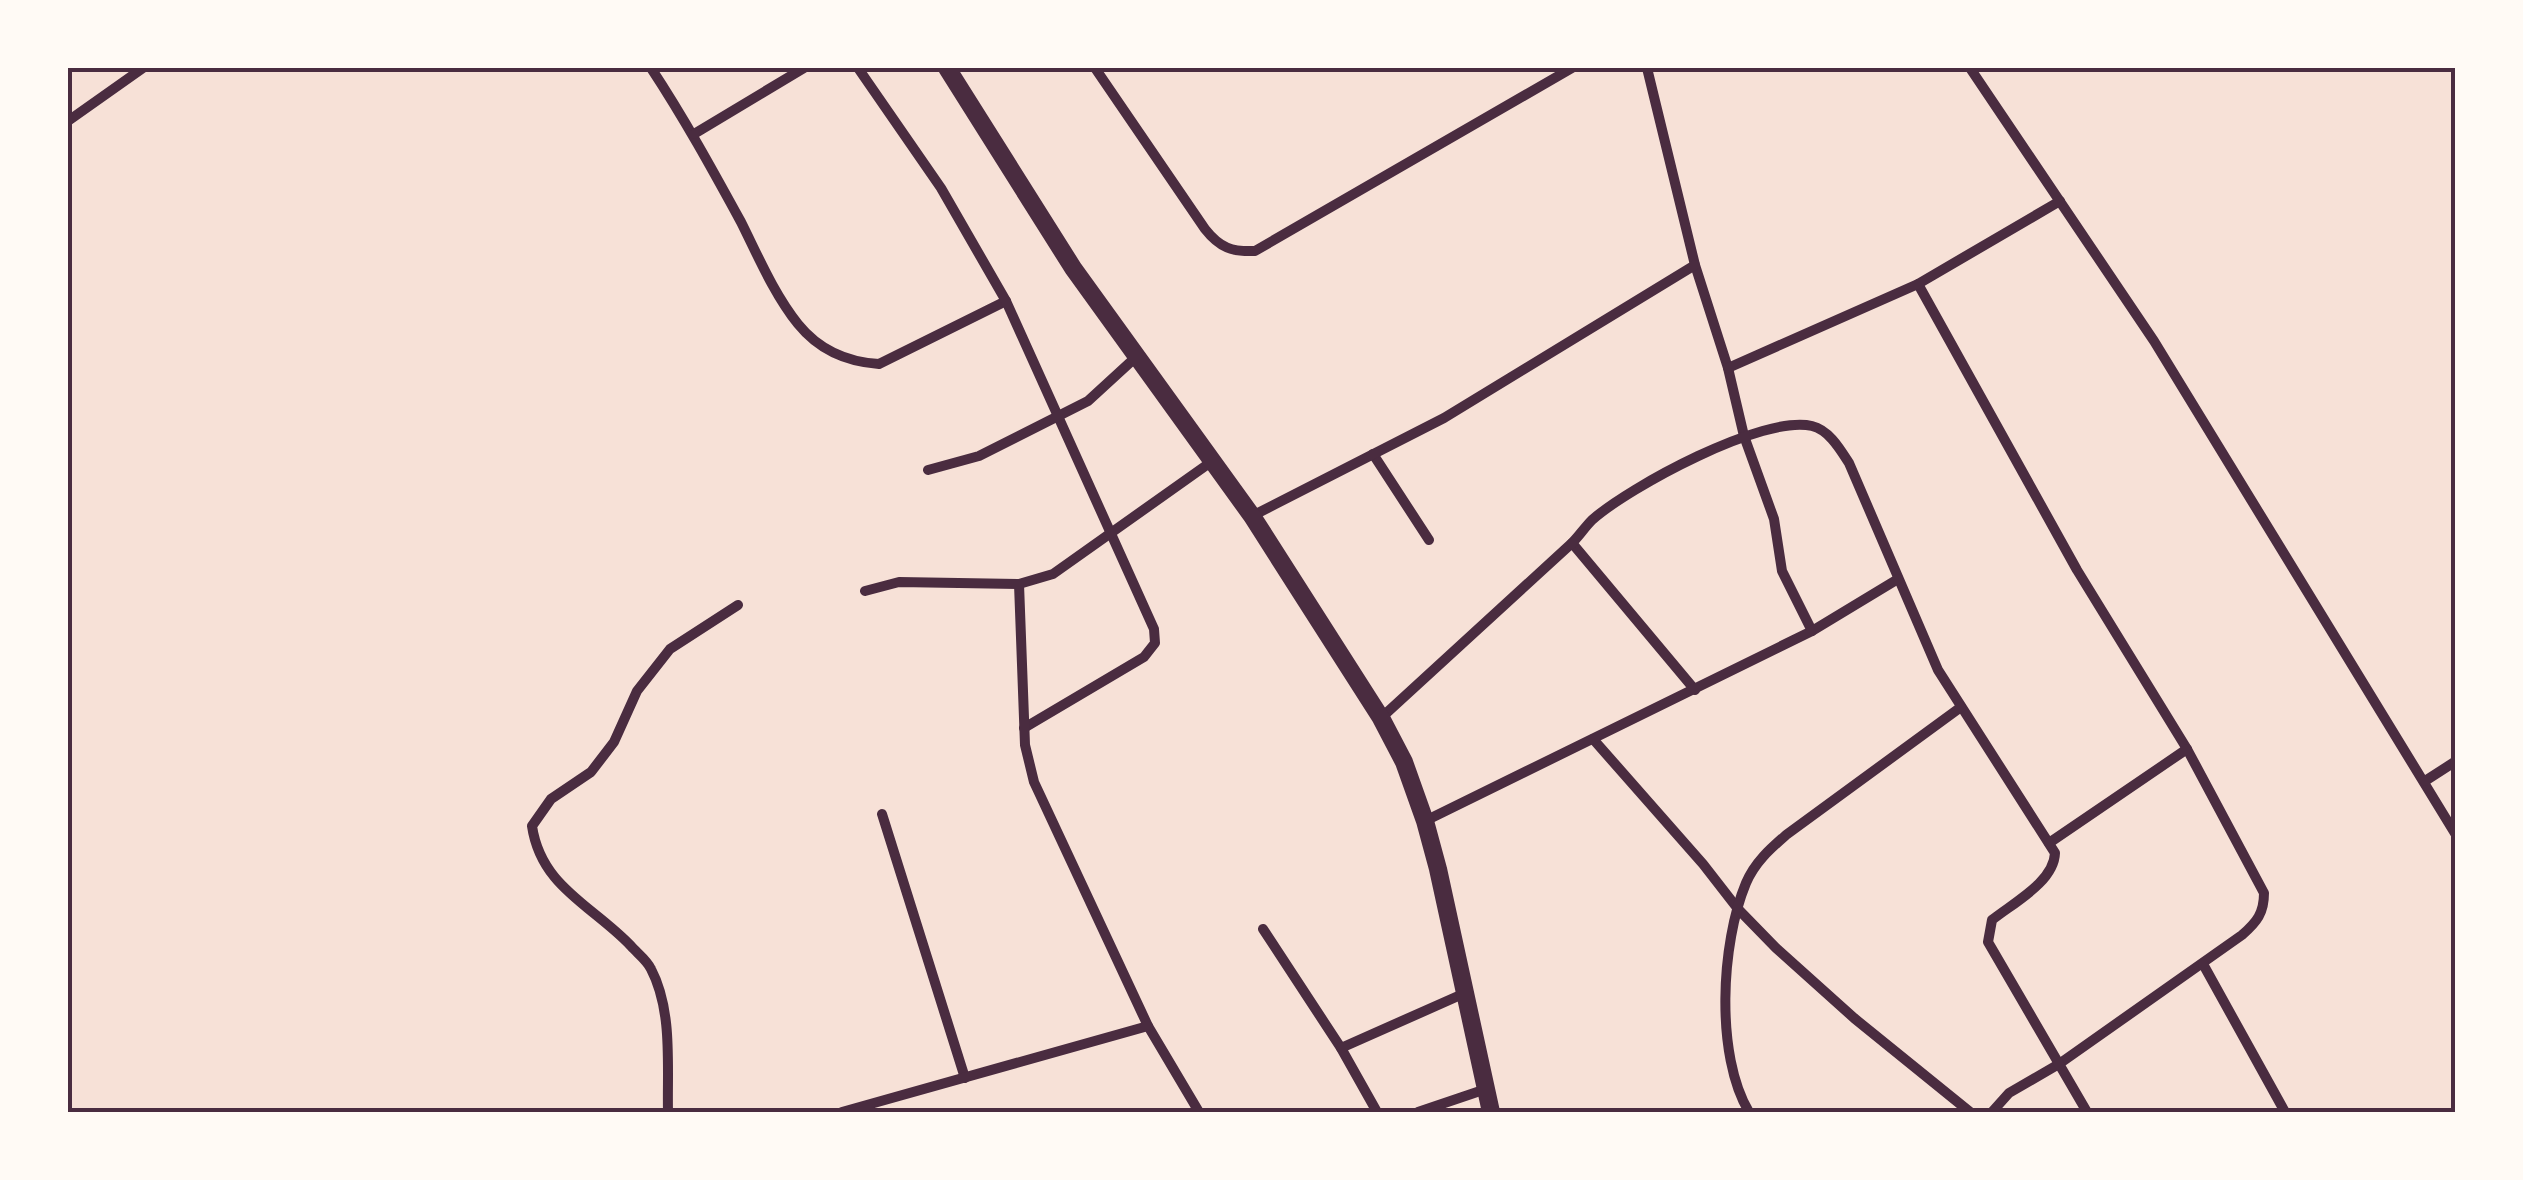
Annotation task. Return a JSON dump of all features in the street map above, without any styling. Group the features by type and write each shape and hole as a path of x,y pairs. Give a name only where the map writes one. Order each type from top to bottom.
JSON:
{"street":[{"path":"68,121 143,68"},
{"path":"650,68 694,134 799,326 833,354 856,363 879,364 1006,301"},
{"path":"694,134 804,68"},
{"path":"858,68 941,188 1006,301 1154,629 1155,644 1144,658 1024,728"},
{"path":"946,68 1073,268 1252,516 1381,718 1404,762 1426,821 1490,1112"},
{"path":"1095,68 1206,230 1218,245 1236,252 1255,250 1572,68"},
{"path":"1648,68 1695,265 1728,368 1744,436 1774,519 1782,571 1812,631"},
{"path":"1970,68 2154,341 2456,835"},
{"path":"1728,368 1918,284 2060,201"},
{"path":"1252,516 1495,388 1695,265"},
{"path":"1918,284 2077,570 2186,748 2264,893 2264,910 2256,924 2060,1064 2009,1093 1992,1112"},
{"path":"928,470 979,456 1088,401 1136,357"},
{"path":"1381,718 1572,544 1591,521 1619,500 1744,436 1792,423 1816,426 1836,442 1849,463 1923,640 1961,707 2055,852 2048,874 1992,920 1988,930 1993,952 2087,1112"},
{"path":"1374,454 1429,540"},
{"path":"865,591 899,582 1020,584 1053,574 1211,462"},
{"path":"1572,544 1696,690"},
{"path":"1426,821 1812,631 1898,578"},
{"path":"1020,584 1024,728 1034,782 1148,1026 1199,1112"},
{"path":"668,1112 662,1002 650,966 558,882 536,852 532,826 550,799 591,772 614,742 637,692 670,648 738,604"},
{"path":"1744,1110 1724,1008 1727,958 1747,880 1762,856 1961,707"},
{"path":"1593,740 1738,909 1816,984 1970,1112"},
{"path":"2048,842 2186,748"},
{"path":"2425,782 2456,761"},
{"path":"882,814 966,1078"},
{"path":"1263,929 1341,1048 1377,1112"},
{"path":"2204,964 2285,1112"},
{"path":"1341,1048 1465,993"},
{"path":"842,1112 1148,1026"},
{"path":"1418,1112 1486,1089"}]}
